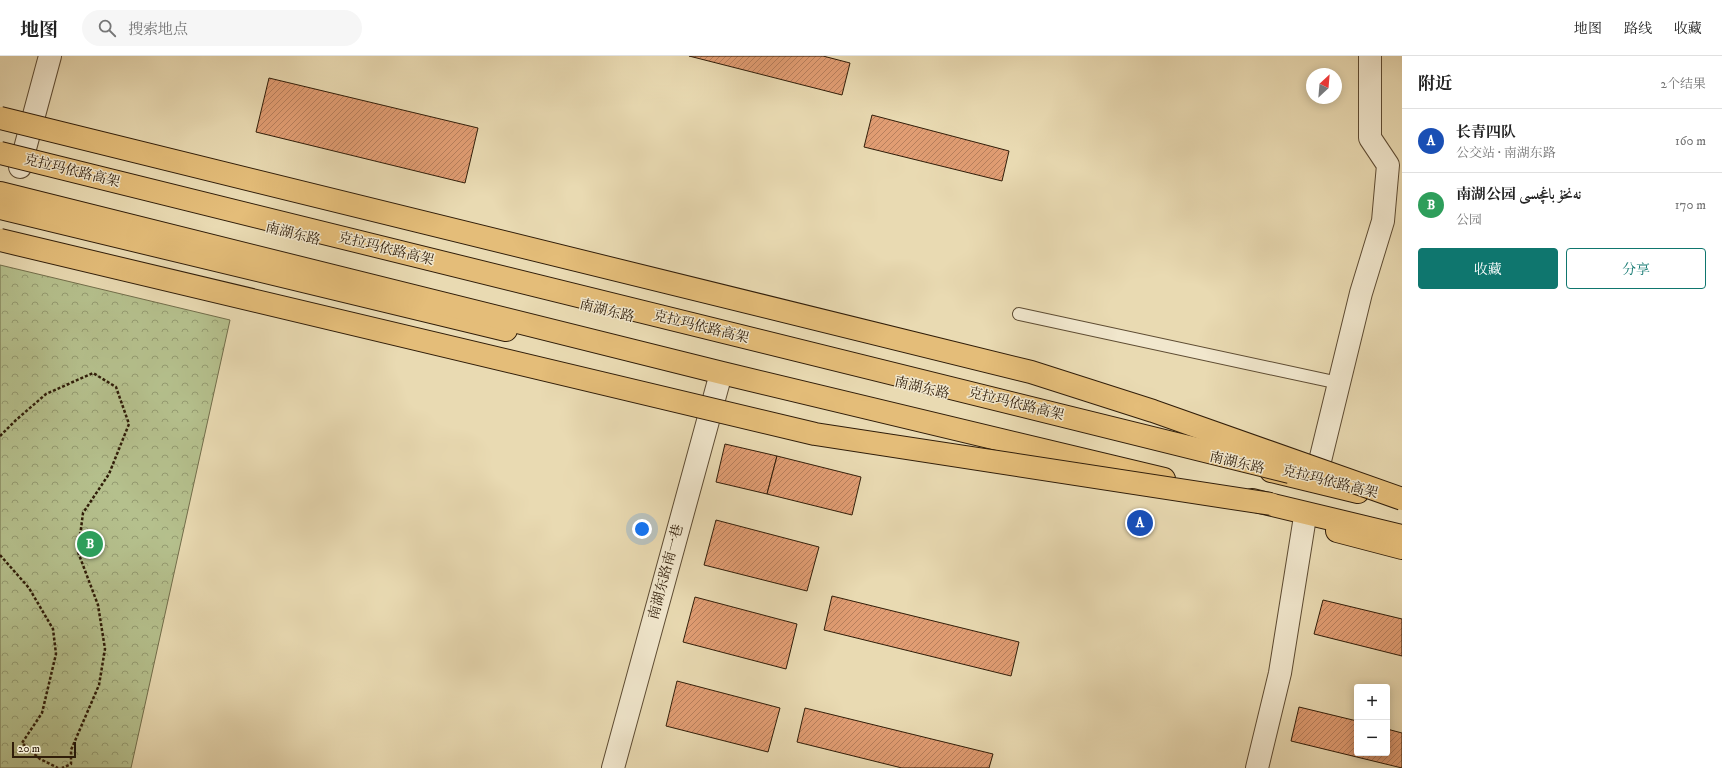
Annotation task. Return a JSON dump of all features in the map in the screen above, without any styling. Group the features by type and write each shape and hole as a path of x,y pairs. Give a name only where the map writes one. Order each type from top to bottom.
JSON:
{"main road":[{"path":"0,118 1031,372 1153,410 1402,500"},
{"name":"克拉玛依路高架","path":"0,153 1402,500"},
{"name":"南湖东路","path":"10,164 813,362 1402,500"},
{"path":"0,193 722,374 1402,536"},
{"path":"0,208 439,315 720,377 1304,522 1402,548"},
{"path":"0,240 815,434 1271,504"}],"street":[{"path":"10,164 50,56"},
{"path":"1318,469 1361,293 1383,221 1395,162 1370,138 1370,56"},
{"name":"南湖东路南一巷","path":"613,768 720,377"},
{"path":"1257,768 1280,673 1304,522"}],"lane":[{"path":"1019,314 1339,383"}],"path":[{"path":"0,436 46,394 93,373 116,386 129,424 110,474 83,513 78,552 98,605 105,649 99,685 71,750 71,764 62,768"},
{"path":"0,555 29,588 53,629 56,654 42,713 22,742 40,759 58,768"}],"green space":[{"path":"0,265 230,320 131,768 0,768"}],"building":[{"path":"689,56 823,56 850,63 842,95"},
{"path":"269,78 478,128 465,183 256,132"},
{"path":"872,115 1009,151 1002,181 864,147"},
{"path":"725,444 777,456 767,494 716,482"},
{"path":"777,456 861,477 852,515 767,494"},
{"path":"716,520 819,547 807,591 704,565"},
{"path":"832,596 1019,642 1011,676 824,630"},
{"path":"695,597 797,624 786,669 683,642"},
{"path":"1323,600 1402,619 1402,656 1314,634"},
{"path":"677,681 780,708 768,752 666,726"},
{"path":"1299,707 1354,720 1354,756 1390,756 1390,730 1402,733 1402,768 1291,741"},
{"path":"805,708 993,754 989,768 902,768 797,742"}],"place":[{"name":"长青四队","path":"1140,523"},
{"name":"南湖公园 نەنخۇ باغچىسى","path":"90,544"}]}
